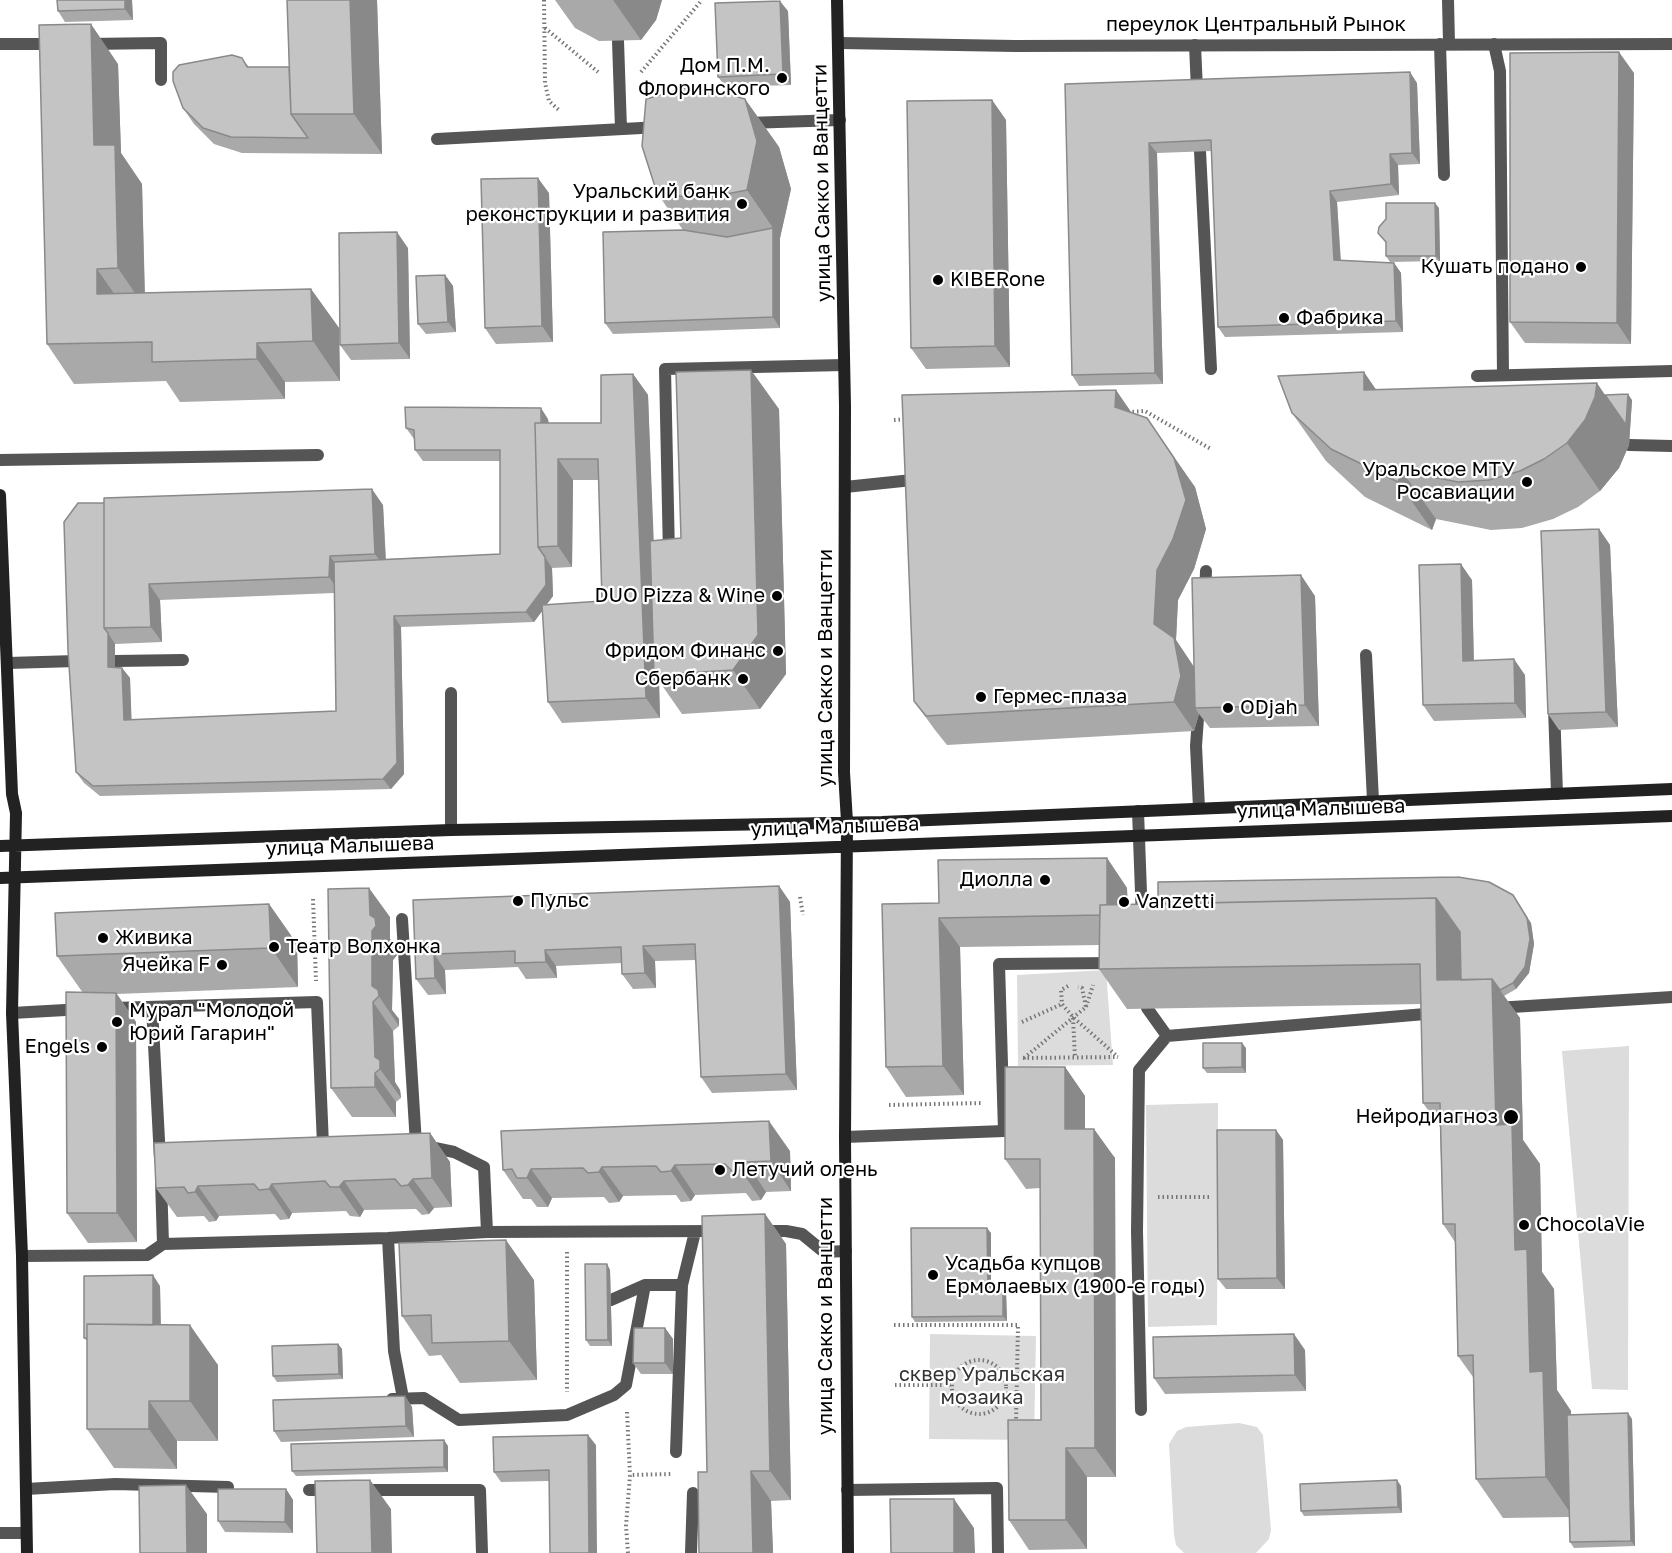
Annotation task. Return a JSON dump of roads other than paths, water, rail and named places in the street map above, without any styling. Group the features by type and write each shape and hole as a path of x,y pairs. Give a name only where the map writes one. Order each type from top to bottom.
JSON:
{"main road":[{"name":"улица Сакко и Ванцетти","path":"837,0 840,44 845,487 844,772 847,822 845,1137 848,1553"},
{"path":"0,495 8,663 5,702 15,846 12,1012 22,1256 27,1553"},
{"name":"улица Малышева","path":"0,846 451,830 847,822 1672,789"},
{"name":"улица Малышева","path":"0,878 1672,816"}],"street":[{"path":"1444,175 1444,43 1449,0"},
{"path":"618,41 621,129"},
{"path":"0,44 161,43 161,80"},
{"name":"переулок Центральный Рынок","path":"840,44 1672,44"},
{"path":"1494,44 1500,71 1503,375"},
{"path":"1195,45 1197,90"},
{"path":"735,123 840,120"},
{"path":"437,139 678,126"},
{"path":"1200,151 1210,369"},
{"path":"669,562 665,369 737,373 844,365"},
{"path":"1477,376 1672,371"},
{"path":"1629,445 1672,446"},
{"path":"0,460 318,455"},
{"path":"845,487 936,478"},
{"path":"1204,606 1206,571"},
{"path":"1366,655 1373,801"},
{"path":"115,661 183,660"},
{"path":"8,663 76,661"},
{"path":"1199,808 1196,746 1200,688"},
{"path":"1553,689 1557,794"},
{"path":"451,693 451,830"},
{"path":"1138,811 1143,931"},
{"path":"402,919 410,1144 454,1152 484,1167 487,1232"},
{"path":"845,1137 1004,1131 999,964 1126,962"},
{"path":"1488,1009 1672,997"},
{"path":"12,1012 316,1002 323,1145"},
{"path":"152,1007 166,1152 163,1244"},
{"path":"1147,1008 1167,1036"},
{"path":"1141,1410 1139,1070 1167,1036 1422,1017 1448,1011"},
{"path":"22,1256 147,1255 163,1244 388,1238 487,1232 730,1231"},
{"path":"752,1231 786,1231 802,1234 824,1252 846,1251"},
{"path":"676,1452 681,1285 695,1232"},
{"path":"388,1238 394,1351 403,1398"},
{"path":"611,1300 645,1285 681,1285"},
{"path":"379,1400 424,1398 459,1420 567,1415 614,1395 626,1385 645,1285"},
{"path":"26,1489 116,1484 228,1487"},
{"path":"847,1490 997,1488 998,1553"},
{"path":"309,1490 480,1490 482,1553"},
{"path":"691,1553 693,1493"},
{"path":"0,1533 26,1533"}],"place":[{"name":"Дом П.М. Флоринского","path":"782,78"},
{"name":"Уральский банк реконструкции и развития","path":"742,204"},
{"name":"Кушать подано","path":"1581,267"},
{"name":"KIBERone","path":"938,280"},
{"name":"Фабрика","path":"1284,318"},
{"name":"Уральское МТУ Росавиации","path":"1527,482"},
{"name":"DUO Pizza & Wine","path":"777,596"},
{"name":"Фридом Финанс","path":"778,651"},
{"name":"Сбербанк","path":"743,679"},
{"name":"Гермес-плаза","path":"981,697"},
{"name":"ODjah","path":"1228,708"},
{"name":"Диолла","path":"1045,880"},
{"name":"Пульс","path":"518,901"},
{"name":"Vanzetti","path":"1124,902"},
{"name":"Живика","path":"103,938"},
{"name":"Театр Волхонка","path":"274,947"},
{"name":"Ячейка F","path":"222,965"},
{"name":"Мурал \"Молодой Юрий Гагарин\"","path":"117,1022"},
{"name":"Engels","path":"102,1047"},
{"name":"Нейродиагноз","path":"1511,1117"},
{"name":"Летучий олень","path":"720,1170"},
{"name":"ChocolaVie","path":"1524,1225"},
{"name":"Усадьба купцов Ермолаевых (1900-е годы)","path":"933,1275"}],"park label":[{"name":"сквер Уральская мозаика","path":"982,1386"}]}
